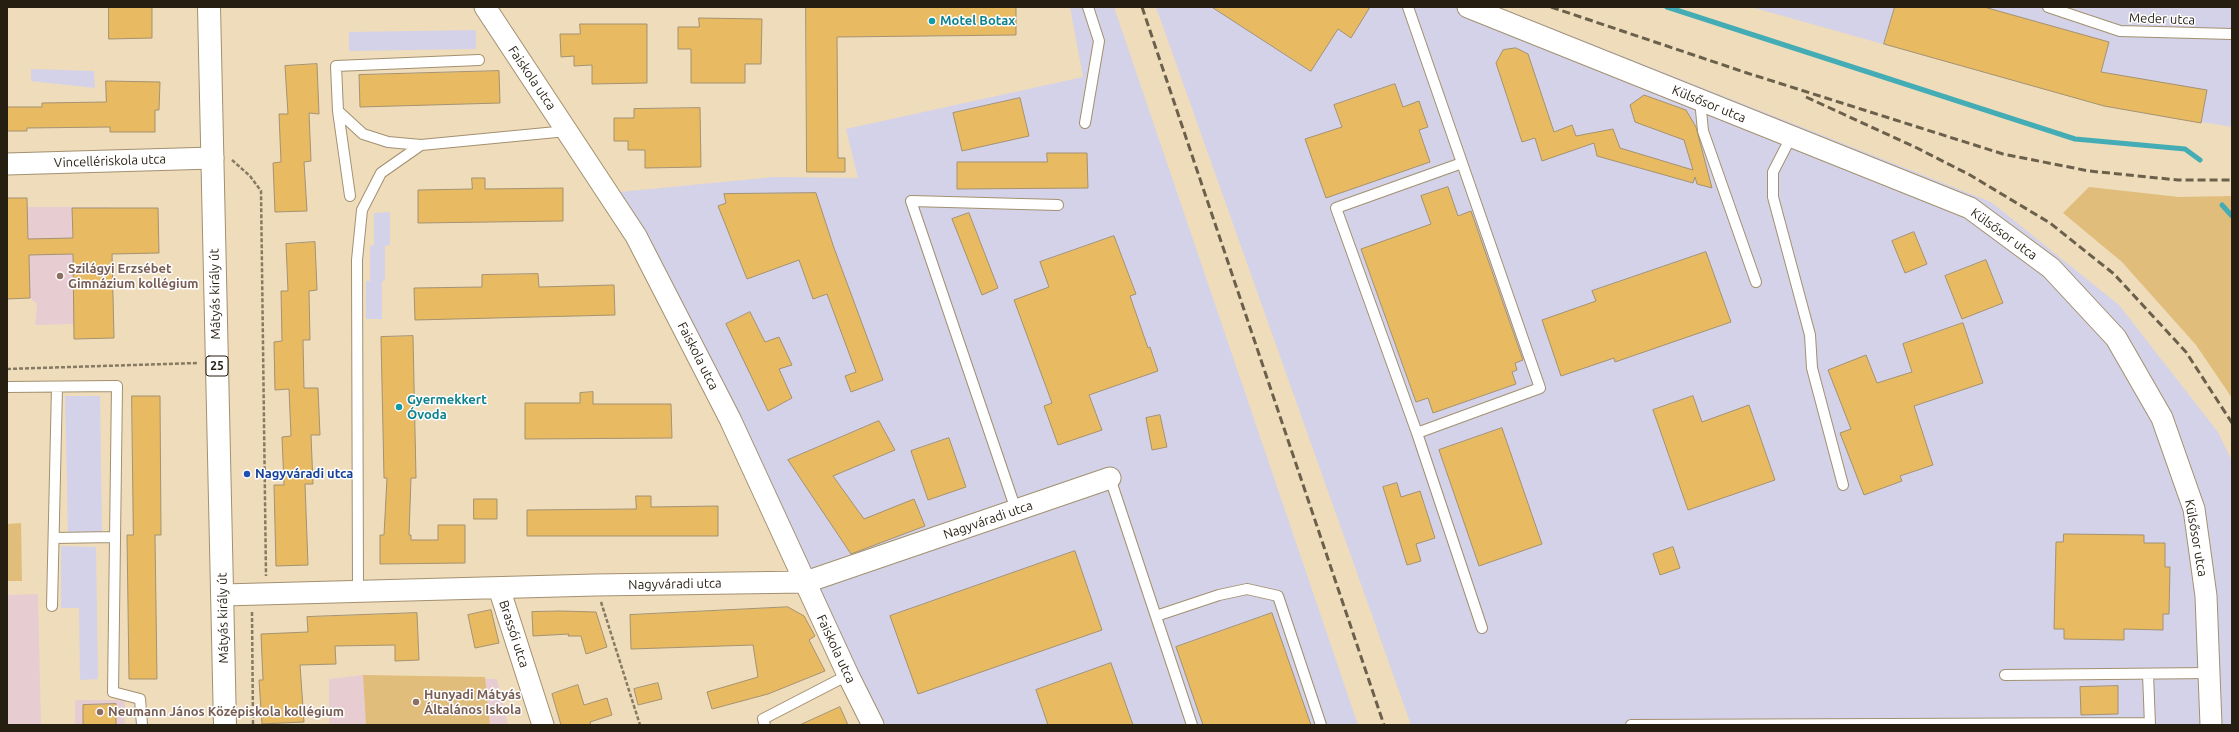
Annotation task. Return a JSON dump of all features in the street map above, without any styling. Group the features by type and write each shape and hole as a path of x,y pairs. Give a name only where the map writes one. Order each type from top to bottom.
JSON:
{"main road":[{"name":"Mátyás király út","path":"210,7 221,158 216,362 226,725"}],"street":[{"name":"Faiskola utca","path":"485,7 636,236 730,419 848,675 873,725"},
{"name":"Külsősor utca","path":"1468,7 1970,208 2051,268 2116,338 2162,418 2194,509 2206,596 2211,725"},
{"name":"Vincellériskola utca","path":"7,164 221,158"},
{"name":"Nagyváradi utca","path":"223,595 266,595 358,590 806,582 1110,478"},
{"name":"Brassói utca","path":"499,588 543,725"}],"lane":[{"path":"1085,123 1099,41 1088,7"},
{"path":"1408,7 1540,388 1417,433"},
{"name":"Meder utca","path":"2048,7 2120,31 2232,34"},
{"path":"350,196 338,111 336,66 479,60"},
{"path":"1700,100 1703,131 1756,282"},
{"path":"338,111 363,134 388,142 421,145 567,131"},
{"path":"1791,136 1773,172 1773,197 1810,335 1812,368 1843,485"},
{"path":"358,590 357,260 362,210 380,173 421,145"},
{"path":"1462,163 1336,208 1417,433 1482,628"},
{"path":"1016,510 910,201 1058,205"},
{"path":"7,387 57,388 117,386 113,692 140,699 142,725"},
{"path":"52,606 57,388"},
{"path":"1110,478 1192,725"},
{"path":"54,538 115,537"},
{"path":"1156,616 1219,595 1246,589 1278,596 1321,725"},
{"path":"2005,675 2210,673"},
{"path":"1631,725 2150,724 2148,674"},
{"path":"765,725 763,719 848,675"}],"path":[{"path":"221,158 250,176 261,191 266,595 252,611 253,725"},
{"path":"7,369 216,362"},
{"path":"595,585 640,725"}],"shaded area":[{"path":"1070,7 1114,7 1358,725 882,725 619,192 774,177 858,178 846,129 1083,77"},
{"path":"1156,7 1499,7 1991,202 2119,305 2218,432 2232,461 2232,725 1411,725"},
{"path":"1751,7 2232,7 2232,127 2104,106"},
{"path":"476,30 476,49 349,51 349,32"},
{"path":"31,69 94,71 95,88 31,81"},
{"path":"2089,187 2179,197 2232,196 2232,398 2196,345 2122,262 2063,213"},
{"name":"Szilágyi Erzsébet Gimnázium kollégium","path":"7,198 27,198 28,207 108,207 109,216 158,208 159,253 126,253 112,244 114,338 74,339 74,324 35,325 37,304 30,298 7,299"},
{"path":"390,212 390,245 385,246 385,281 382,281 382,319 366,319 366,281 370,281 370,246 374,245 374,213"},
{"path":"65,396 100,396 102,532 68,532"},
{"path":"21,523 22,581 7,581 7,524"},
{"path":"61,546 96,547 98,679 80,680 79,608 61,608"},
{"path":"38,594 41,725 7,725 7,595"},
{"name":"Hunyadi Mátyás Általános Iskola","path":"363,675 497,679 508,725 329,725 329,679"},
{"name":"Hunyadi Mátyás Általános Iskola","path":"363,675 485,677 490,725 366,725"},
{"name":"Neumann János Középiskola kollégium","path":"75,700 125,700 125,725 75,725"}],"building":[{"path":"109,7 152,7 152,38 109,39"},
{"path":"806,7 1016,7 1016,35 837,37 838,158 845,158 845,172 807,172"},
{"path":"1212,7 1370,7 1351,38 1338,29 1311,71"},
{"path":"1895,7 1984,7 2109,42 2101,72 2207,90 2201,123 2104,106 1884,44"},
{"path":"699,18 762,19 761,64 745,64 745,83 691,83 691,49 678,49 678,27 699,27"},
{"path":"580,24 647,24 647,83 592,84 592,65 574,66 574,56 561,57 560,34 580,34"},
{"path":"1516,48 1528,54 1554,132 1572,125 1576,136 1613,129 1620,148 1693,170 1684,140 1635,122 1630,105 1644,95 1686,110 1696,127 1712,188 1697,184 1695,177 1693,183 1597,156 1594,143 1542,161 1535,138 1522,142 1496,63 1503,50"},
{"path":"317,64 319,114 309,113 311,161 304,162 307,211 275,212 273,163 281,162 279,114 288,114 285,66"},
{"path":"499,71 500,103 360,107 359,75"},
{"path":"106,81 160,82 159,110 155,110 155,132 110,132 110,127 27,128 27,131 7,131 7,107 42,107 42,103 106,102"},
{"path":"1395,84 1403,107 1419,101 1428,127 1419,130 1430,162 1326,198 1305,139 1342,127 1334,105"},
{"path":"1020,98 1029,136 962,151 953,113"},
{"path":"700,108 701,167 645,168 645,150 628,150 628,141 614,141 614,118 634,118 634,109"},
{"path":"1047,153 1087,153 1088,188 957,189 957,162 1047,162"},
{"path":"472,178 485,178 485,189 563,188 563,221 418,223 418,190 472,189"},
{"path":"1448,187 1458,216 1471,211 1523,360 1515,363 1517,370 1512,372 1516,384 1433,413 1428,398 1416,402 1361,249 1431,224 1421,196"},
{"path":"816,193 834,248 883,380 851,392 845,376 856,372 827,294 813,299 799,260 747,279 718,206 726,203 724,194"},
{"name":"Szilágyi Erzsébet Gimnázium kollégium","path":"7,198 27,198 28,239 73,238 72,208 158,208 159,253 112,254 114,338 74,339 73,254 29,255 30,298 7,299"},
{"path":"969,213 998,288 982,295 952,219"},
{"path":"1914,232 1927,264 1905,273 1892,241"},
{"path":"1114,236 1136,294 1130,296 1148,348 1150,347 1158,371 1089,395 1102,430 1058,445 1044,406 1052,403 1014,300 1049,287 1040,262"},
{"path":"315,242 317,290 309,291 310,340 303,340 304,388 318,388 320,435 311,435 313,484 305,484 308,565 276,566 274,485 284,485 282,437 291,436 289,389 275,390 274,342 282,341 281,291 288,291 286,244"},
{"path":"1706,252 1731,322 1615,362 1614,358 1561,376 1542,320 1596,301 1592,291"},
{"path":"1986,260 2003,303 1962,319 1945,276"},
{"path":"538,274 539,287 614,285 615,315 415,320 414,288 482,287 482,275"},
{"path":"750,312 765,342 779,337 792,365 779,369 792,398 768,411 726,324"},
{"path":"1963,323 1983,383 1914,406 1933,465 1900,476 1902,481 1864,495 1840,433 1851,429 1828,370 1866,355 1877,383 1912,372 1903,344"},
{"path":"413,336 416,478 411,478 409,535 411,535 411,540 438,540 438,525 465,525 465,563 380,564 380,535 384,535 387,478 384,478 381,337"},
{"path":"593,392 593,404 671,404 672,438 525,439 525,403 580,403 580,393"},
{"path":"132,396 160,396 161,535 155,535 157,679 129,679 127,535 133,535"},
{"path":"1693,396 1702,422 1749,405 1775,480 1688,510 1653,410"},
{"path":"1160,415 1167,447 1152,450 1146,418"},
{"path":"879,421 895,450 833,476 864,519 914,499 925,526 851,554 788,460"},
{"path":"1502,428 1542,544 1479,566 1439,450"},
{"path":"949,438 966,487 928,500 911,451"},
{"path":"1397,483 1401,497 1420,491 1435,538 1416,544 1421,561 1407,565 1383,487"},
{"path":"636,496 651,496 651,507 718,506 718,536 527,536 527,510 636,509"},
{"path":"474,499 497,499 497,519 474,519"},
{"path":"2064,534 2144,535 2144,543 2165,543 2165,567 2170,567 2169,614 2163,614 2163,630 2124,629 2124,640 2064,639 2064,629 2054,629 2056,542 2063,542"},
{"path":"1673,547 1680,568 1660,575 1653,554"},
{"path":"1075,551 1102,630 918,694 890,616"},
{"path":"788,607 804,616 815,636 809,640 825,671 768,694 712,709 707,692 758,677 753,645 631,649 630,615"},
{"path":"491,610 499,643 475,648 468,615"},
{"path":"532,612 596,612 607,647 586,654 581,636 568,636 569,634 533,636"},
{"path":"417,613 419,660 395,661 395,645 335,646 336,664 300,665 304,722 262,724 259,680 263,680 261,634 308,632 307,617"},
{"path":"1272,613 1311,725 1203,725 1176,647"},
{"path":"1111,663 1133,725 1048,725 1036,690"},
{"path":"658,683 662,699 638,705 634,689"},
{"path":"578,685 584,705 607,698 612,715 590,722 591,725 561,725 552,694"},
{"path":"2118,686 2118,714 2081,715 2080,687"},
{"path":"116,704 116,725 83,725 83,705"},
{"path":"840,707 848,725 800,725"}],"waterway":[{"path":"1667,7 2075,139 2185,149 2200,160"},
{"path":"2222,205 2232,216"}],"railway":[{"path":"1142,7 1384,725"},
{"path":"1551,7 1747,73 2003,154 2089,171 2178,180 2232,180"},
{"path":"1806,97 1915,147 1970,175 2050,223 2114,274 2186,352 2232,423"}],"place":[{"name":"Motel Botax","path":"932,21"},
{"name":"Szilágyi Erzsébet Gimnázium kollégium","path":"60,276"},
{"name":"Gyermekkert Óvoda","path":"399,407"},
{"name":"Nagyváradi utca","path":"247,474"},
{"name":"Hunyadi Mátyás Általános Iskola","path":"416,702"},
{"name":"Neumann János Középiskola kollégium","path":"100,712"}]}
